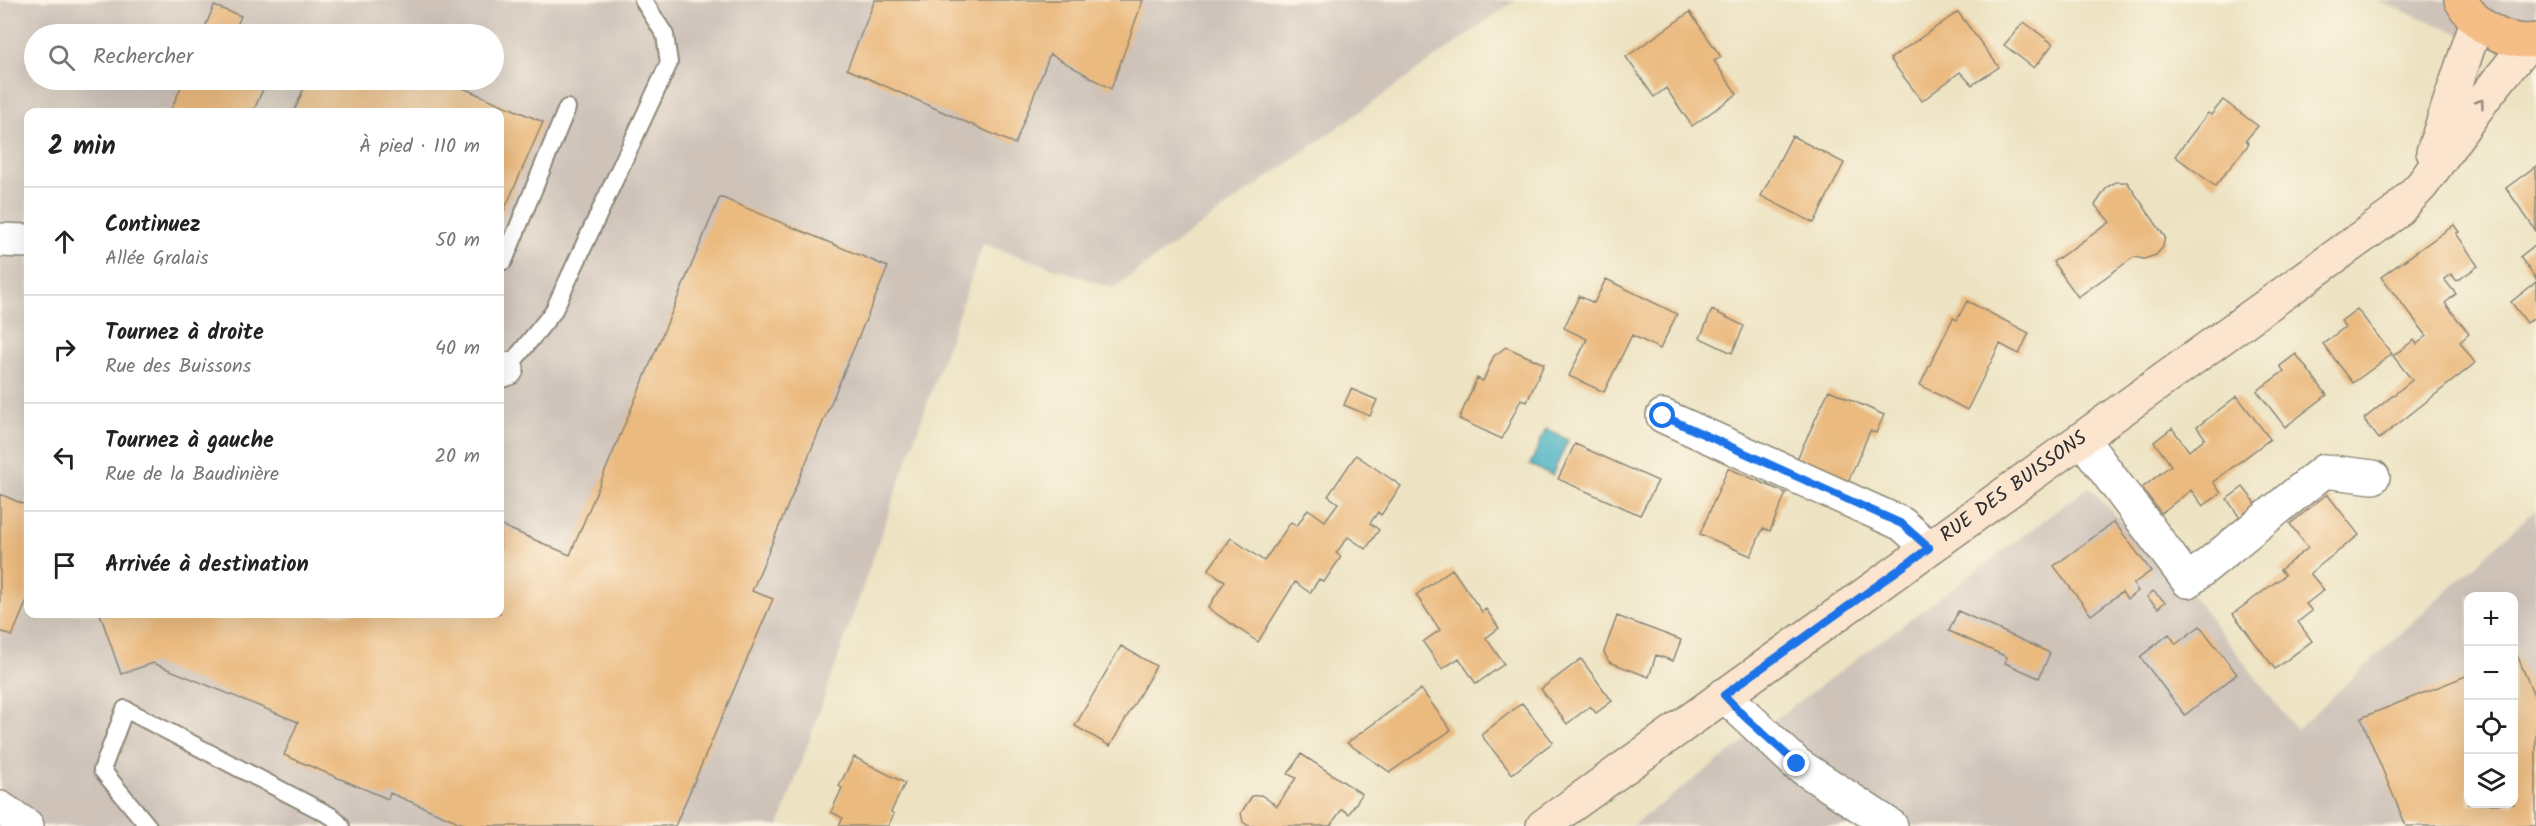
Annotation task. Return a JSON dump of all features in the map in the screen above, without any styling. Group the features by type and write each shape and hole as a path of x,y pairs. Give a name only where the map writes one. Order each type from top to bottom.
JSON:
{"main road":[{"path":"2469,11 2493,33 2511,39 2533,40"}],"street":[{"name":"RUE DES BUISSONS","path":"2422,185 2469,11"},
{"name":"RUE DES BUISSONS","path":"1543,826 2394,214 2422,185 2485,97 2533,40"},
{"path":"0,240 24,241"},
{"path":"1663,416 1902,524 1929,548"},
{"path":"2082,439 2188,581 2324,471 2373,477"},
{"path":"1724,695 1797,764 1891,826"},
{"path":"0,808 27,826"}],"lane":[{"path":"504,369 553,312 669,63 665,35 643,0"},
{"path":"504,261 567,108"},
{"path":"148,826 102,770 125,709 332,823"}],"shaded area":[{"path":"0,0 1516,0 1113,288 983,244 779,826 0,826"},
{"path":"2376,0 2536,0 2536,64"},
{"path":"2089,487 2199,604 2296,730 2536,509 2536,826 1631,826"}],"water":[{"path":"1546,429 1568,440 1552,475 1530,465"}],"building":[{"path":"875,0 1143,0 1111,89 1050,54 1015,144 847,69"},
{"path":"214,6 241,16 238,24 206,24"},
{"path":"1690,12 1721,57 1714,61 1737,94 1692,126 1666,88 1654,97 1626,57"},
{"path":"1958,12 1999,67 1972,85 1960,72 1922,101 1890,59"},
{"path":"2024,22 2053,44 2034,68 2004,45"},
{"path":"180,90 263,90 255,108 172,108"},
{"path":"303,90 468,90 543,122 504,211 504,108 296,108"},
{"path":"2223,100 2258,126 2246,140 2249,144 2215,186 2175,156 2208,113 2211,115"},
{"path":"1792,136 1844,163 1814,223 1761,196"},
{"path":"2536,166 2536,231 2506,188"},
{"path":"2116,182 2127,182 2165,237 2163,247 2156,255 2144,259 2134,257 2078,297 2053,262 2110,222 2095,205 2107,187"},
{"path":"720,197 888,267 752,591 773,599 675,826 468,826 390,793 388,799 284,755 298,722 153,663 121,674 101,618 504,618 504,527 570,555"},
{"path":"2454,225 2459,232 2456,233 2478,266 2457,281 2451,274 2444,279 2456,294 2445,303 2469,334 2460,342 2475,363 2379,439 2364,419 2412,380 2393,356 2414,340 2417,344 2427,336 2381,277"},
{"path":"2536,244 2536,279 2520,257"},
{"path":"1606,279 1677,314 1660,349 1632,335 1604,392 1569,376 1587,339 1564,328 1579,296 1594,303"},
{"path":"2536,282 2536,316 2527,323 2511,302"},
{"path":"1967,301 2029,333 2019,354 2000,344 1967,410 1920,385 1953,318 1957,320"},
{"path":"2357,309 2392,354 2353,383 2323,344 2345,327 2341,321"},
{"path":"1712,310 1744,326 1732,353 1700,338"},
{"path":"1506,347 1544,364 1527,402 1521,399 1502,439 1459,419 1477,378 1483,381 1494,356"},
{"path":"2296,354 2327,395 2285,427 2257,391 2284,371 2280,366"},
{"path":"1351,389 1377,400 1370,416 1344,405"},
{"path":"1829,390 1884,415 1876,433 1870,431 1848,482 1797,459"},
{"path":"2237,396 2270,439 2213,482 2221,493 2203,506 2191,490 2161,513 2142,488 2171,465 2154,442 2172,428 2189,451 2205,438 2197,427"},
{"path":"1575,444 1658,481 1640,515 1558,479"},
{"path":"1356,455 1401,486 1381,515 1378,512 1370,523 1379,530 1366,549 1348,537 1336,553 1341,557 1324,582 1319,579 1310,593 1295,582 1258,642 1208,608 1225,581 1208,570 1231,538 1264,561 1291,522 1297,526 1308,509 1325,521 1338,503 1328,496"},
{"path":"1728,468 1786,493 1770,531 1763,528 1751,556 1700,534"},
{"path":"2243,487 2257,505 2240,518 2227,499"},
{"path":"0,494 24,504 24,608 12,636 0,631"},
{"path":"2327,494 2359,535 2310,573 2324,590 2306,604 2312,611 2298,622 2312,641 2275,669 2233,614 2285,575 2280,570 2308,548 2290,524"},
{"path":"2114,522 2151,571 2133,584 2138,591 2127,599 2122,592 2091,615 2054,566"},
{"path":"1452,569 1482,612 1486,609 1499,628 1486,638 1504,664 1476,684 1459,658 1442,669 1423,642 1440,630 1416,595"},
{"path":"2153,591 2165,602 2158,608 2147,597"},
{"path":"1958,611 2050,653 2039,678 2005,663 2007,657 1949,631"},
{"path":"1617,616 1681,640 1673,661 1656,655 1649,677 1609,662 1604,652"},
{"path":"2200,626 2237,674 2185,715 2140,657 2169,634 2176,644"},
{"path":"1121,646 1156,666 1110,746 1075,726"},
{"path":"2518,657 2536,700 2536,826 2406,826 2361,718 2464,677 2464,808 2518,808"},
{"path":"1581,659 1612,701 1596,713 1590,706 1567,724 1541,689"},
{"path":"1421,689 1451,730 1390,772 1347,743"},
{"path":"1522,703 1553,742 1512,774 1481,735"},
{"path":"1301,754 1362,794 1349,814 1342,809 1330,826 1249,826 1243,822 1241,813 1252,796 1261,795 1277,806 1296,778 1288,774"},
{"path":"854,757 905,783 891,812 894,814 888,826 839,826 843,818 831,812 842,788 839,786"}],"route":[{"path":"1663,416 1902,524 1929,548 1724,695 1797,764"}]}
